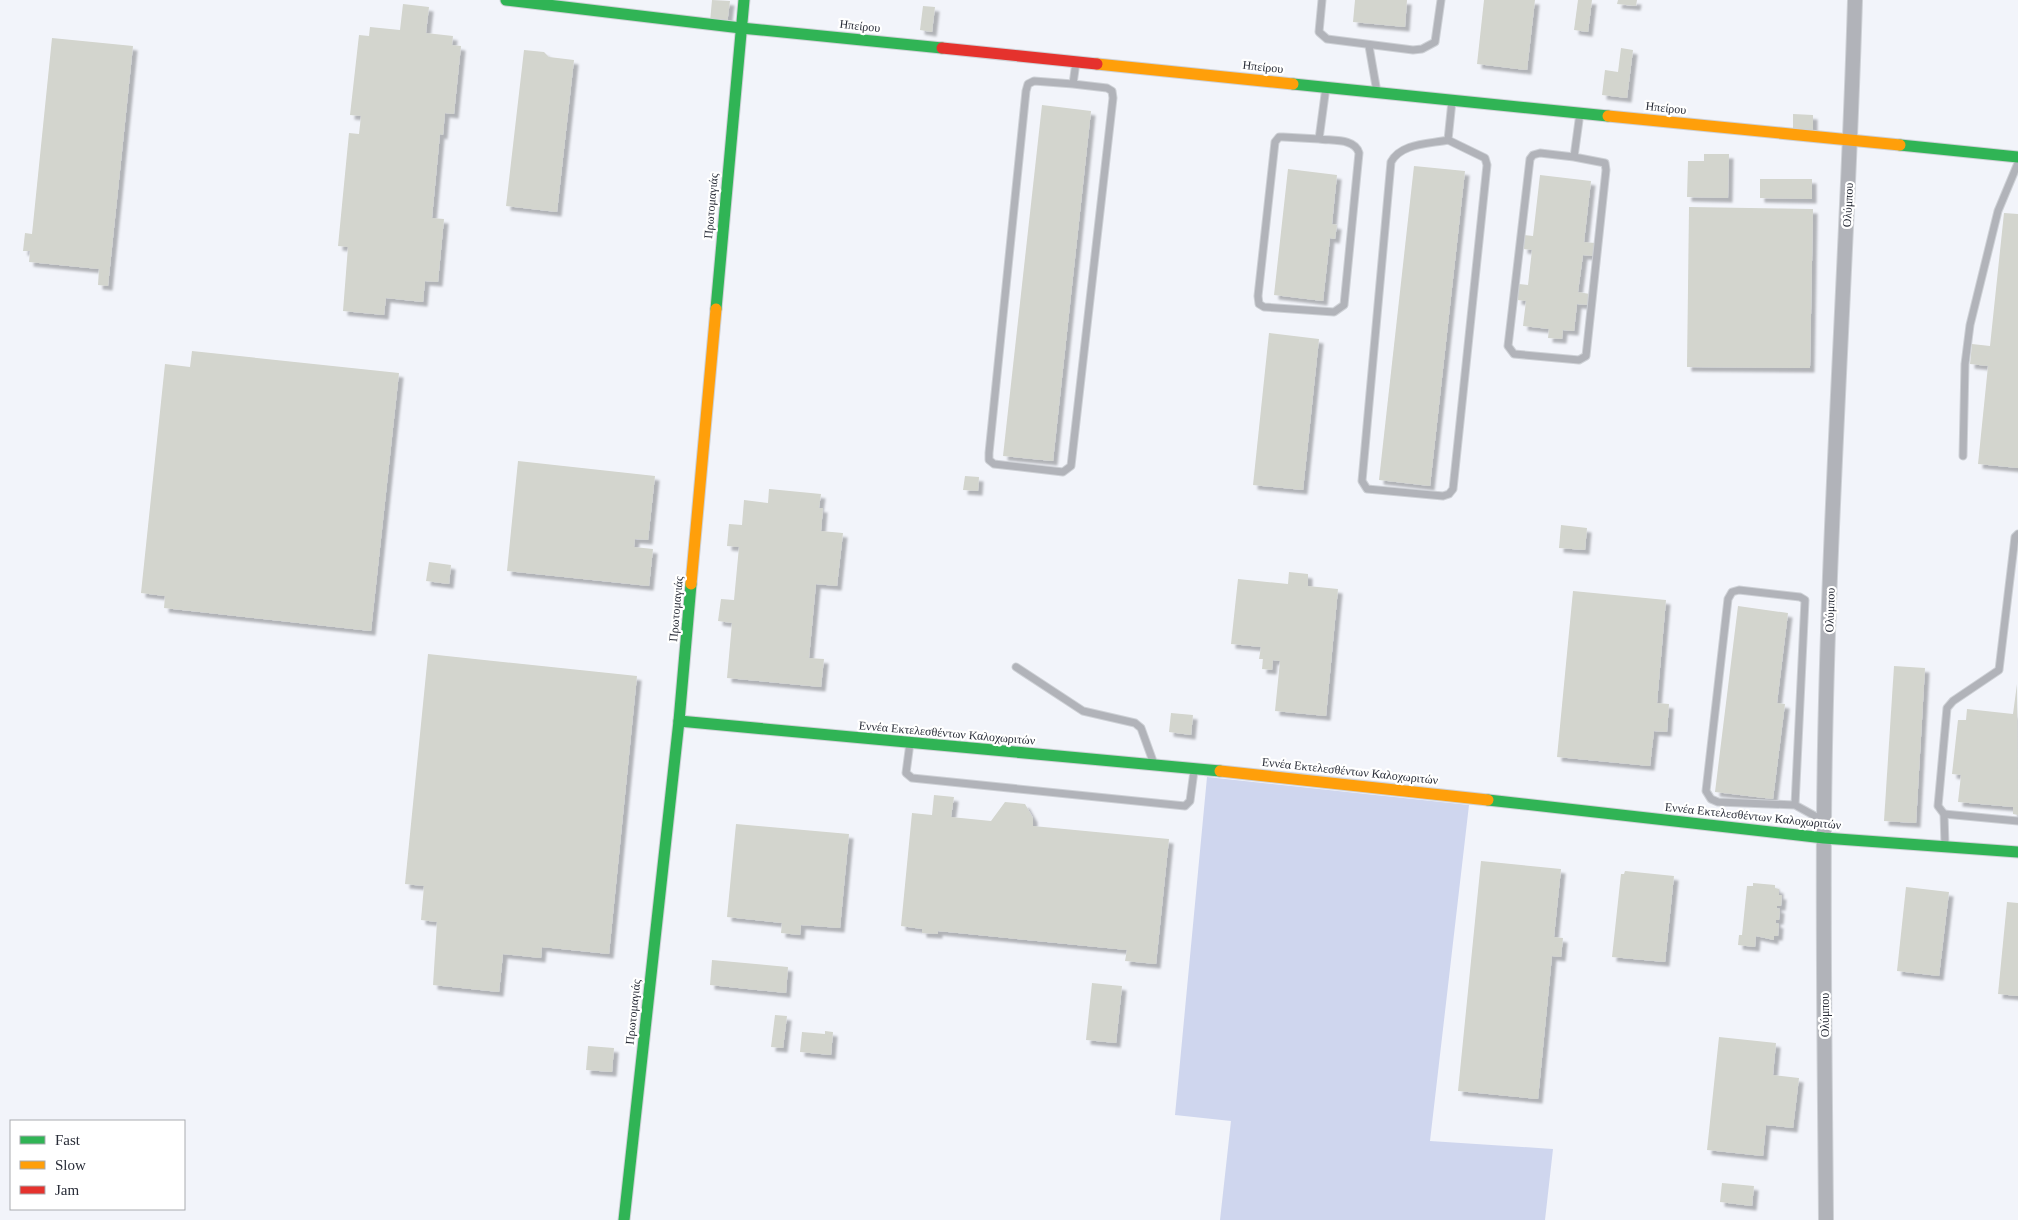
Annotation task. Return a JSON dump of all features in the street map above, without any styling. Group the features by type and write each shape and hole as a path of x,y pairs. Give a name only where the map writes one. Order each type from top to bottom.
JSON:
{"street":[{"name":"Ηπείρου","path":"506,0 741,28 2018,157"},
{"name":"Πρωτομαγιάς","path":"624,1220 679,721 744,0"},
{"name":"Ολύμπου","path":"1826,1220 1824,821 1831,574 1851,140 1855,0"},
{"name":"Εννέα Εκτελεσθέντων Καλοχωριτών","path":"679,721 1155,767 1282,777 1824,838 1945,845 2018,852"}],"lane":[{"path":"1322,0 1318,32 1327,39 1334,42 1413,50 1422,49 1435,42 1441,0"},
{"path":"1369,46 1377,92"},
{"path":"1073,84 1076,62"},
{"path":"1034,81 1073,84 1107,88 1112,91 1113,98 1071,466 1063,472 994,464 989,460 989,453 1026,91 1028,84 1034,81"},
{"path":"1319,139 1326,87"},
{"path":"1448,140 1452,101"},
{"path":"1574,157 1580,113"},
{"path":"1283,137 1319,139 1352,143 1358,148 1359,153 1344,305 1334,312 1264,307 1259,304 1258,296 1275,142 1283,137"},
{"path":"1448,140 1485,158 1487,166 1452,489 1449,494 1442,496 1367,489 1362,480 1391,162 1396,153 1403,149 1448,140"},
{"path":"1540,153 1574,157 1605,162 1606,170 1586,356 1579,360 1514,354 1508,346 1530,159 1533,155 1540,153"},
{"path":"1963,456 1965,364 1970,325 1998,210 2018,163"},
{"path":"1945,845 1944,814 1938,806 1947,708 1953,701 1999,670 2015,537 2018,534"},
{"path":"1795,805 1805,600 1800,597 1739,590 1732,592 1728,599 1706,791 1711,799 1718,802 1795,805 1824,821"},
{"path":"1016,667 1083,711 1135,723 1141,728 1155,767"},
{"path":"910,743 906,774 912,778 1185,806 1190,801 1194,770"},
{"path":"1944,814 2018,821"}],"shaded area":[{"path":"1207,777 1469,805 1430,1141 1553,1149 1545,1220 1220,1220 1231,1121 1175,1115"}],"building":[{"path":"712,0 730,1 727,24 710,22"},
{"path":"1355,0 1407,0 1405,27 1353,22"},
{"path":"1484,0 1535,0 1527,70 1477,64"},
{"path":"1578,0 1592,0 1588,32 1574,30"},
{"path":"1618,0 1637,0 1636,6 1617,4"},
{"path":"403,4 429,7 426,33 453,36 452,45 461,46 454,114 445,113 443,135 440,134 432,218 444,219 438,282 425,281 423,302 386,298 384,315 343,311 348,247 338,246 349,133 359,134 361,116 350,115 359,35 369,36 370,27 400,30"},
{"path":"923,6 935,7 932,32 920,30"},
{"path":"52,38 133,46 108,286 98,285 99,269 29,262 30,251 23,251 25,233 32,234"},
{"path":"1621,48 1633,50 1627,98 1602,95 1605,70 1618,72"},
{"path":"524,50 544,52 549,57 574,60 557,212 506,206"},
{"path":"1042,105 1091,111 1053,461 1003,456"},
{"path":"1793,114 1813,115 1813,132 1793,132"},
{"path":"1704,154 1729,154 1728,198 1687,197 1688,161 1704,161"},
{"path":"1414,166 1465,171 1430,486 1379,480"},
{"path":"1288,169 1337,175 1332,224 1337,225 1335,239 1330,238 1323,301 1274,295"},
{"path":"1540,175 1591,181 1584,242 1595,243 1593,256 1583,255 1578,292 1590,294 1588,305 1577,304 1574,331 1563,330 1562,339 1548,338 1549,329 1523,326 1526,301 1517,300 1519,284 1528,285 1532,250 1523,249 1524,235 1533,236"},
{"path":"1760,179 1812,179 1812,199 1760,198"},
{"path":"1689,207 1813,209 1810,368 1687,367"},
{"path":"2004,213 2018,214 2018,468 1978,464 1988,366 1970,364 1972,344 1990,346"},
{"path":"1269,333 1319,339 1303,490 1253,485"},
{"path":"192,351 399,373 371,631 164,608 165,596 141,593 165,364 190,367"},
{"path":"518,461 655,476 648,540 635,539 634,547 653,549 649,586 507,571"},
{"path":"965,476 979,477 978,491 963,490"},
{"path":"769,489 821,494 819,508 823,508 821,531 843,533 837,586 816,584 809,658 824,659 821,687 727,678 732,623 718,621 721,599 734,600 739,547 727,546 729,524 742,525 744,500 768,503"},
{"path":"1561,525 1587,528 1585,550 1559,548"},
{"path":"429,562 451,565 449,584 426,581"},
{"path":"1289,572 1308,574 1308,586 1338,589 1326,716 1275,711 1280,661 1273,660 1272,670 1262,669 1263,659 1259,659 1261,647 1231,644 1238,579 1288,584"},
{"path":"1573,591 1666,600 1657,703 1669,704 1667,732 1654,731 1650,766 1557,757"},
{"path":"1738,606 1788,613 1777,703 1785,704 1773,799 1715,792"},
{"path":"428,654 637,676 609,954 542,947 541,958 503,954 499,992 433,985 437,922 421,920 424,886 405,884"},
{"path":"1894,666 1925,668 1916,823 1884,821"},
{"path":"2017,684 2018,815 2013,814 2013,807 1958,802 1961,775 1952,774 1958,720 1966,720 1967,709 2013,714"},
{"path":"1171,713 1193,715 1191,735 1169,732"},
{"path":"934,795 954,797 951,817 991,821 1005,802 1025,804 1033,818 1033,826 1169,839 1156,964 1125,961 1127,950 938,931 938,934 922,933 922,929 901,926 912,813 932,815"},
{"path":"736,824 849,834 840,928 801,925 800,935 781,933 782,923 727,917"},
{"path":"1481,861 1561,869 1554,937 1563,938 1561,957 1552,956 1538,1099 1458,1091"},
{"path":"1625,871 1674,876 1665,962 1612,957 1621,874 1624,874"},
{"path":"1753,883 1775,885 1775,888 1779,889 1779,895 1782,895 1781,906 1777,906 1780,909 1779,920 1776,920 1776,923 1779,924 1778,936 1774,936 1774,940 1756,936 1755,947 1738,945 1739,935 1742,935 1747,886 1753,886"},
{"path":"1906,887 1949,892 1939,976 1897,971"},
{"path":"2007,902 2018,903 2018,996 1998,994"},
{"path":"712,960 788,967 786,993 710,985"},
{"path":"1092,983 1122,986 1116,1043 1086,1040"},
{"path":"775,1015 787,1016 783,1048 771,1047"},
{"path":"825,1031 833,1032 831,1055 800,1052 802,1032 825,1034"},
{"path":"1719,1037 1776,1043 1773,1075 1799,1078 1793,1128 1766,1125 1763,1156 1707,1150"},
{"path":"588,1046 614,1048 612,1072 586,1070"},
{"path":"1722,1183 1754,1186 1752,1206 1720,1202"}],"traffic: fast":[{"path":"506,0 741,28 942,48"},
{"path":"716,309 744,0"},
{"path":"1293,84 1608,116"},
{"path":"1900,145 2018,157"},
{"path":"624,1220 679,721 691,584"},
{"path":"679,721 1220,771"},
{"path":"1488,800 1824,838 2018,852"}],"traffic: slow":[{"path":"1097,64 1293,84"},
{"path":"1608,116 1900,145"},
{"path":"691,584 716,309"},
{"path":"1220,771 1488,800"}],"traffic: jam":[{"path":"942,48 1097,64"}]}
